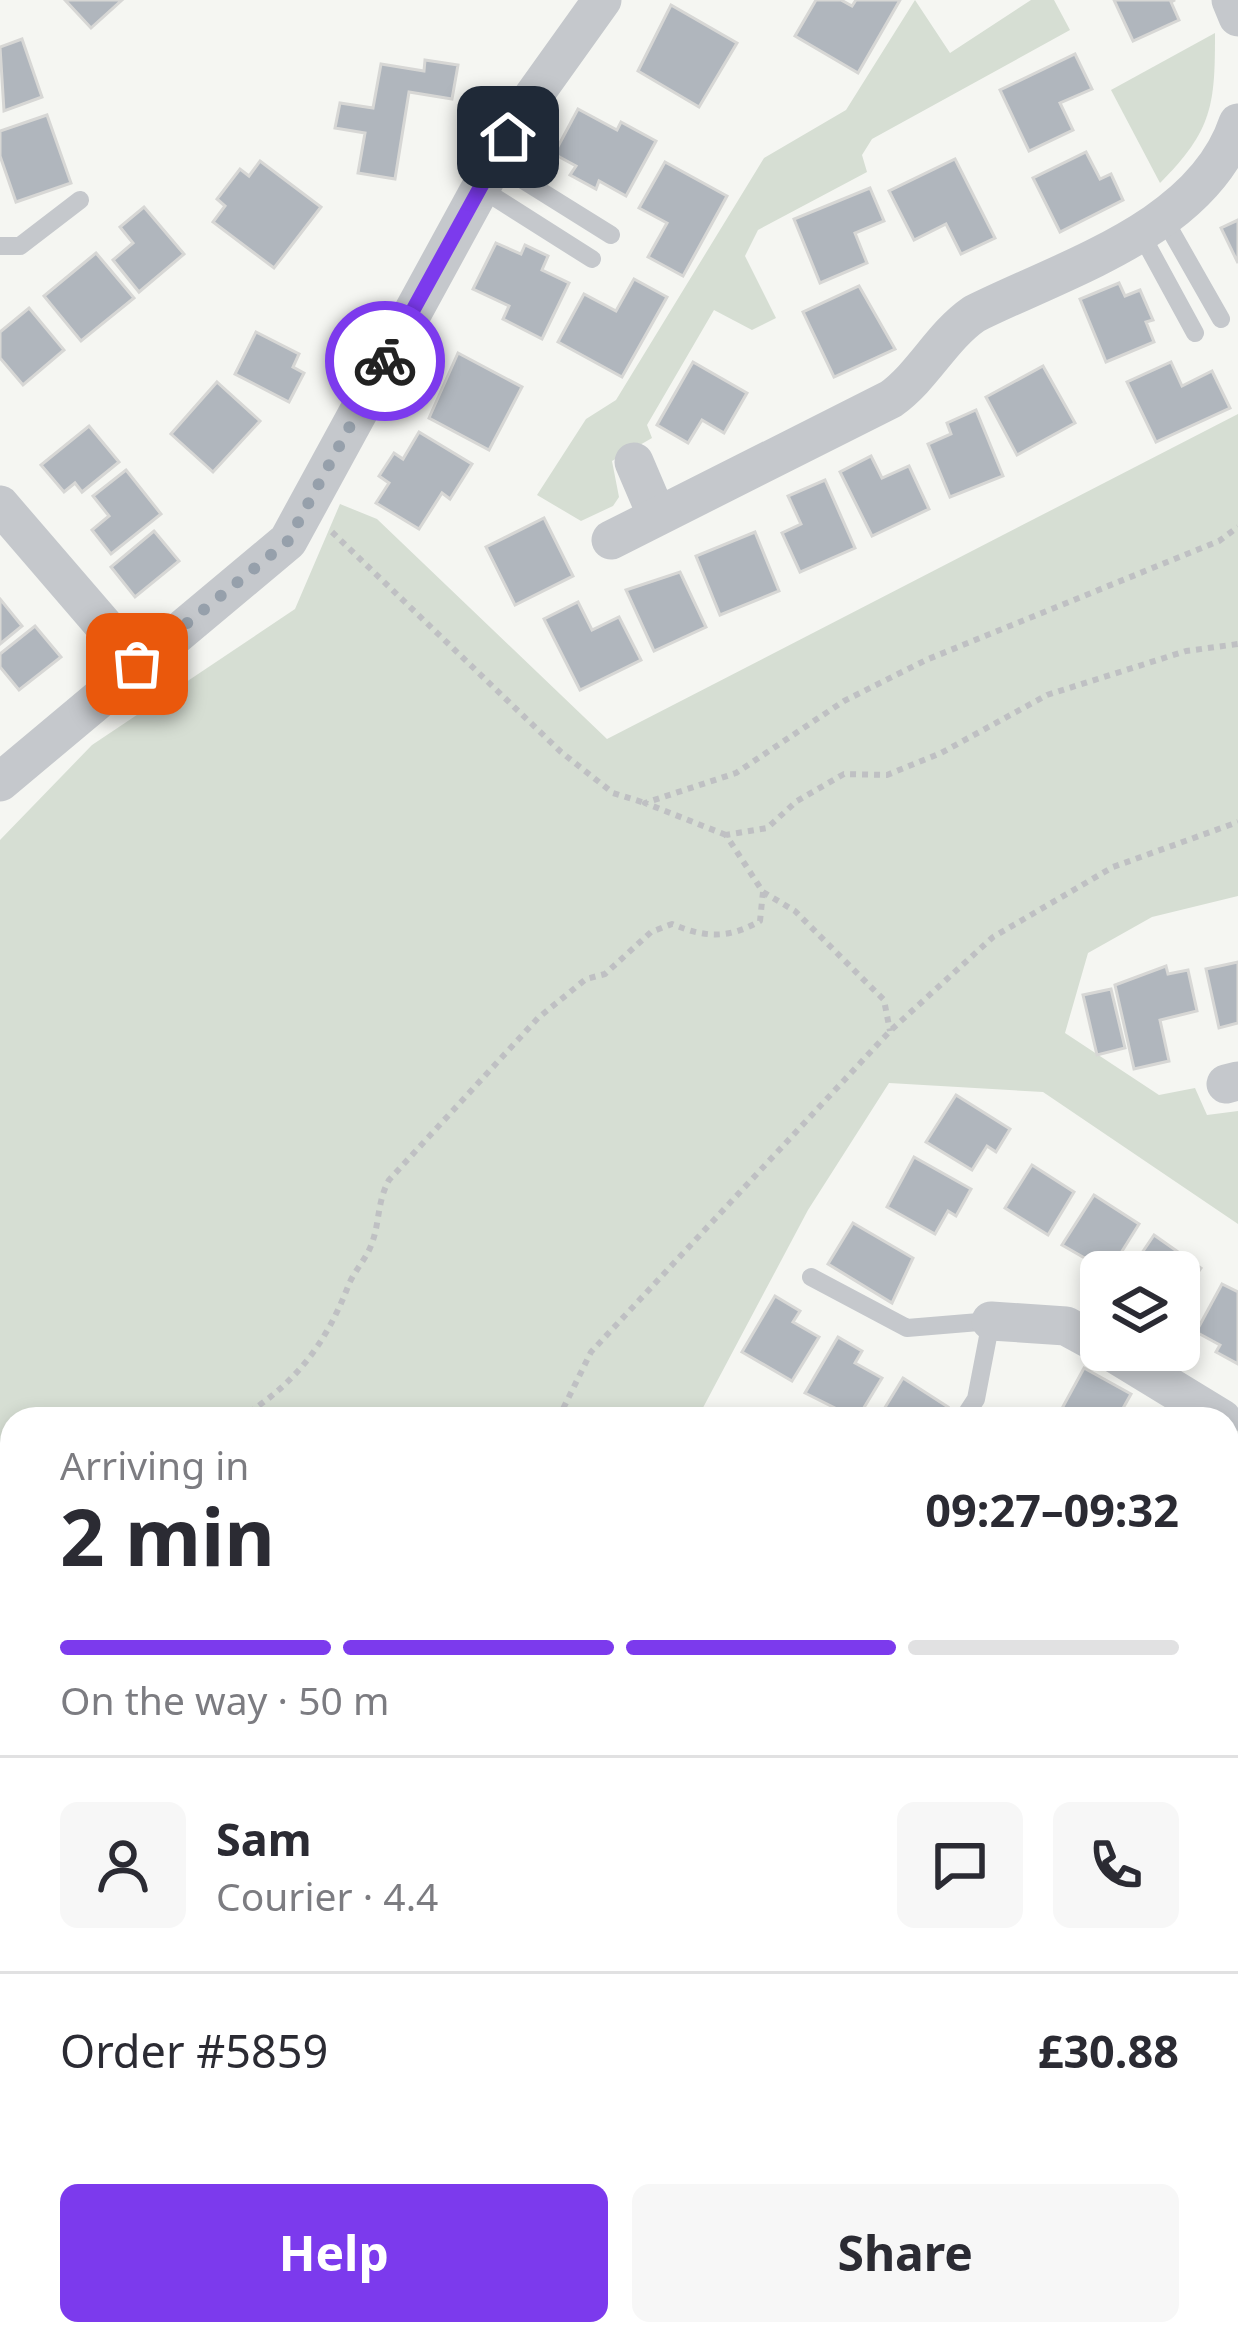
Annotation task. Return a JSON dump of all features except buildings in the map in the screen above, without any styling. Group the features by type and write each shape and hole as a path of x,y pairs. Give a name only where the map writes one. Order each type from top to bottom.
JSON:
{"street":[{"path":"0,782 288,541 522,112 602,0"},
{"path":"1231,0 1238,17"},
{"path":"611,539 891,398 913,383 954,328 1151,224 1205,185 1235,141"},
{"path":"634,462 657,516"},
{"path":"0,505 137,664"},
{"path":"991,1321 1066,1326 1080,1334"},
{"path":"1144,1371 1203,1407"}],"lane":[{"path":"487,175 611,235"},
{"path":"487,175 592,259"},
{"path":"0,246 20,246 80,200"},
{"path":"1151,224 1221,320"},
{"path":"1151,224 1195,333"},
{"path":"811,1277 908,1328 991,1321 971,1407"}],"path":[{"path":"645,803 736,773 844,701 926,659 1219,542 1238,527"},
{"path":"329,530 561,752 613,793 726,835 767,828 797,801 844,774 887,775 940,753 1047,695 1186,651 1238,644"},
{"path":"564,1407 591,1352 890,1031 993,937 1113,867 1238,822"},
{"path":"726,835 764,892 795,911 884,1000 890,1031"},
{"path":"263,1407 310,1360 339,1318 350,1281 373,1241 376,1203 388,1180 538,1018 586,979 605,974 651,932 672,924 699,935 734,935 760,921 764,892"}],"shaded area":[{"path":"915,0 950,53 1031,0 1054,0 1070,30 872,139 862,155 867,172 758,230 745,256 776,318 752,330 714,310 647,425 652,438 612,461 619,497 613,506 581,521 537,495 586,419 616,400 764,158 846,110"},
{"path":"1215,33 1207,115 1191,147 1160,183 1111,90"},
{"path":"1238,414 1238,896 1152,917 1088,953 1065,1033 1159,1095 1195,1088 1207,1115 1238,1111 1238,1224 1043,1092 889,1083 808,1210 703,1407 0,1407 0,840 92,745 295,609 340,504 377,519 607,739"}],"way so far":[{"path":"137,664 288,541 385,361"}],"route":[{"path":"385,361 508,137"}]}
